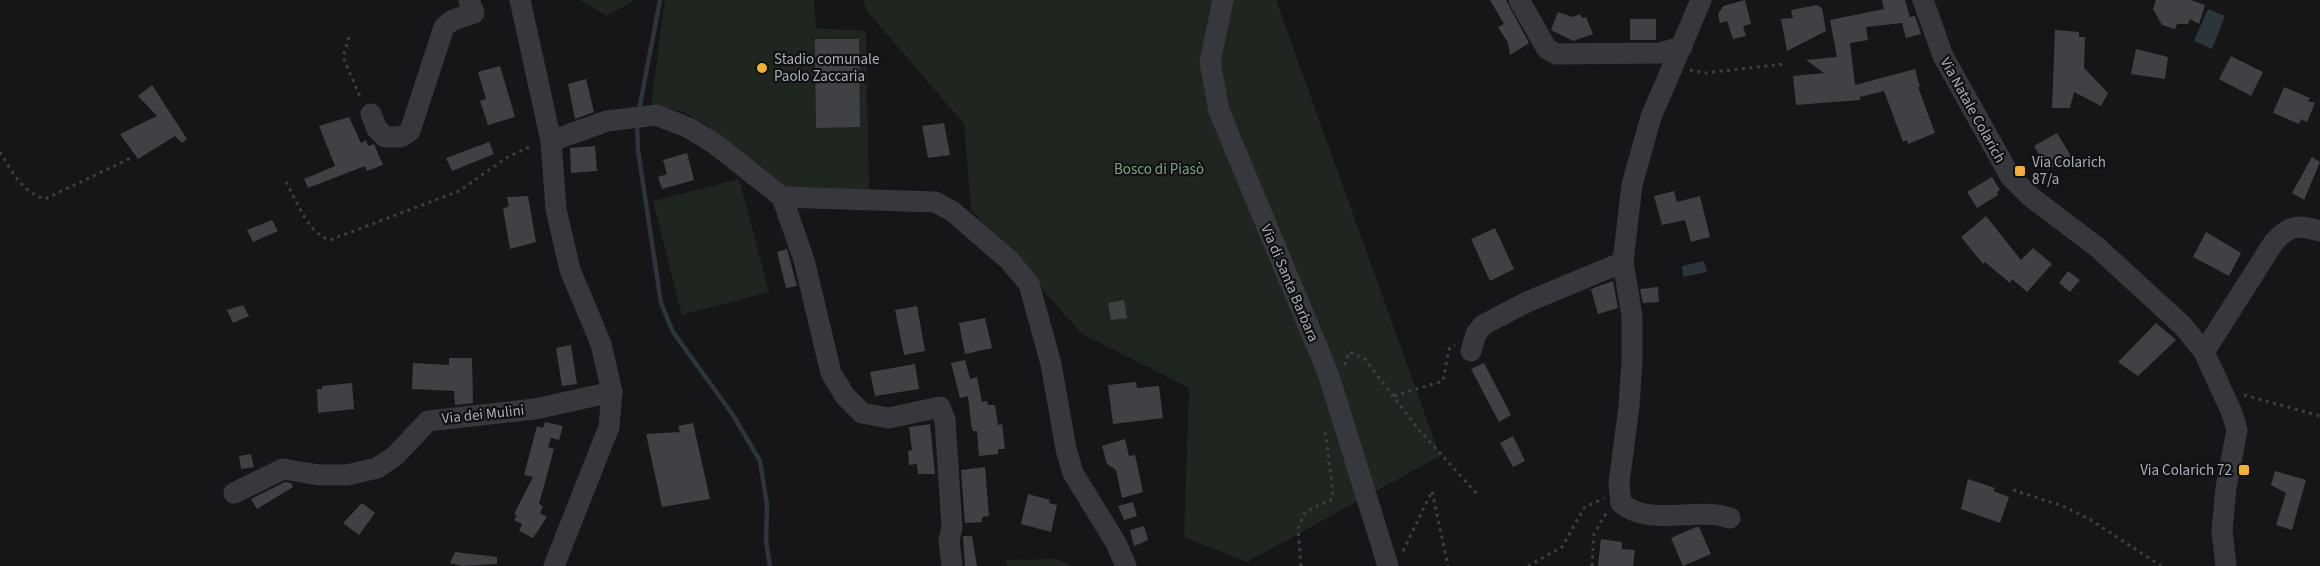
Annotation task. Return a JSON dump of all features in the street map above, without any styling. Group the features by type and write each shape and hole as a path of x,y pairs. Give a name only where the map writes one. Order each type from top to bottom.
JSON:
{"street":[{"path":"371,114 377,129 385,138 401,137 410,131 444,27 453,20 474,14 469,0"},
{"path":"520,0 551,141 556,209 570,270 601,344 612,392 609,427 554,566"},
{"name":"Via di Santa Barbara","path":"1223,0 1210,62 1219,111 1332,385 1395,561"},
{"path":"1519,0 1547,49 1556,54 1660,53 1678,57"},
{"path":"1701,0 1639,152 1632,185 1623,262 1632,316 1632,361 1620,496 1630,511 1650,514 1717,513 1730,518"},
{"name":"Via Natale Colarich","path":"1923,0 1943,56 2010,176 2031,197 2097,247 2183,326 2204,352 2222,388 2237,430 2222,531 2226,566"},
{"path":"551,141 608,121 656,115 689,128 715,144 782,197 804,260 831,373 845,396 862,413 888,418 940,407 945,420 952,527 949,541 952,566"},
{"path":"782,197 936,202 952,211 1009,260 1029,284 1040,319 1073,473 1116,543 1125,566"},
{"path":"2204,352 2274,242 2285,230 2299,226 2320,231"},
{"path":"1473,342 1484,325 1527,302 1623,262"},
{"name":"Via dei Mulini","path":"234,493 283,469 319,476 377,468 395,456 428,421 535,409 612,392"}],"path":[{"path":"349,37 343,57 359,96 371,114"},
{"path":"1678,57 1705,73 1784,64"},
{"path":"286,182 310,225 320,237 330,240 430,204 474,182 527,146 551,141"},
{"path":"0,152 16,178 31,195 45,199 131,158"},
{"path":"1394,396 1443,381 1449,349 1473,342"},
{"path":"1332,385 1341,380 1349,352 1364,358 1418,429 1479,495"},
{"path":"2222,388 2320,416"},
{"path":"1301,566 1298,528 1305,512 1332,499 1334,490 1324,423"},
{"path":"2013,490 2063,506 2082,515 2161,566"},
{"path":"1395,561 1432,491 1448,566"},
{"path":"1528,566 1562,547 1584,508 1620,496"},
{"path":"1592,566 1594,534 1604,514 1620,496"}],"green space":[{"path":"579,0 635,0 607,16"},
{"name":"Stadio comunale Paolo Zaccaria","path":"665,0 814,0 816,28 866,31 869,189 786,189 706,125 684,112 651,104"},
{"name":"Bosco di Piasò","path":"863,0 1276,0 1440,456 1247,562 1184,537 1189,388 1082,334 971,210 964,124 867,11"},
{"path":"739,179 769,292 682,315 653,201"},
{"path":"1057,559 1072,566 1008,566 1006,560"}],"shaded area":[{"path":"2208,9 2225,16 2212,49 2194,41"},
{"path":"1704,261 1707,272 1683,277 1682,266"}],"building":[{"path":"1490,0 1506,0 1529,43 1510,55 1508,43 1498,27 1504,24"},
{"path":"1745,0 1751,24 1743,26 1746,36 1733,39 1727,21 1720,23 1718,14 1723,6"},
{"path":"1882,0 1905,0 1910,17 1915,16 1921,34 1906,38 1902,23 1866,27 1868,40 1850,43 1855,85 1915,69 1920,87 1918,87 1935,133 1908,144 1907,140 1903,142 1884,91 1860,97 1860,100 1796,105 1793,76 1824,73 1806,60 1837,57 1830,20 1884,9"},
{"path":"2156,0 2191,0 2205,5 2199,24 2190,19 2188,24 2177,24 2175,29 2162,25 2153,9"},
{"path":"1817,5 1822,8 1826,31 1787,51 1781,19 1793,18 1791,10"},
{"path":"1558,12 1573,17 1580,14 1582,18 1586,17 1593,34 1573,41 1551,30"},
{"path":"1630,19 1656,19 1656,40 1630,40"},
{"path":"2055,30 2079,32 2079,37 2085,37 2084,68 2108,93 2101,106 2074,92 2070,108 2052,108"},
{"path":"815,39 859,39 860,127 816,128"},
{"path":"2136,49 2168,57 2165,79 2131,74"},
{"path":"2231,56 2263,72 2251,96 2219,79"},
{"path":"500,66 515,117 488,125 480,101 486,99 478,72"},
{"path":"586,79 594,112 575,119 568,84"},
{"path":"152,85 187,139 182,143 175,136 138,159 120,134 157,116 138,96"},
{"path":"2284,87 2310,98 2308,101 2315,103 2307,122 2301,119 2299,124 2273,113"},
{"path":"349,117 361,143 366,140 368,146 374,144 383,165 367,171 365,166 308,188 304,179 335,166 319,126"},
{"path":"944,123 950,155 928,158 922,126"},
{"path":"2057,133 2071,156 2048,170 2034,146"},
{"path":"489,142 494,154 452,171 446,158"},
{"path":"595,146 597,171 571,173 570,148"},
{"path":"687,153 694,180 662,189 658,177 667,174 663,160"},
{"path":"2312,157 2320,162 2304,200 2292,193"},
{"path":"1992,177 2000,190 1997,192 1998,195 1977,208 1967,192"},
{"path":"1674,191 1677,202 1700,196 1710,237 1691,242 1685,220 1662,225 1654,196"},
{"path":"528,196 536,242 510,249 503,209 509,206 507,197"},
{"path":"1986,216 2021,260 2033,248 2052,264 2027,292 2012,279 2010,283 1985,262 1983,264 1961,237"},
{"path":"272,220 278,231 253,242 247,230"},
{"path":"1495,228 1514,269 1490,281 1471,239"},
{"path":"2206,232 2241,253 2229,276 2193,257"},
{"path":"787,249 797,286 786,288 777,252"},
{"path":"2068,271 2080,280 2070,292 2059,283"},
{"path":"1613,281 1618,308 1598,314 1591,289"},
{"path":"1658,287 1659,302 1643,303 1640,289"},
{"path":"1124,300 1127,318 1111,320 1108,303"},
{"path":"243,305 249,316 233,323 227,310"},
{"path":"917,306 925,351 904,355 895,310"},
{"path":"985,318 992,348 965,354 959,323"},
{"path":"2156,323 2176,340 2138,376 2118,362"},
{"path":"571,345 577,384 562,386 556,348"},
{"path":"449,358 472,358 473,403 455,405 454,391 412,389 413,363 449,365"},
{"path":"965,360 970,379 977,377 982,402 987,401 988,405 995,405 998,425 1002,424 1005,449 998,449 998,454 979,456 977,431 973,431 971,424 968,396 960,398 951,363"},
{"path":"1484,363 1511,415 1499,422 1471,369"},
{"path":"915,364 919,389 875,396 870,372"},
{"path":"1136,382 1137,388 1159,386 1163,418 1113,424 1108,385"},
{"path":"352,383 354,409 318,413 317,389 322,389 322,386"},
{"path":"545,422 563,426 559,440 551,438 548,447 554,449 539,504 543,506 540,513 547,517 533,538 519,531 522,524 514,520 517,516 514,514 533,477 524,475 537,426 543,428"},
{"path":"693,423 710,499 662,507 646,434 680,432 678,426"},
{"path":"930,424 935,474 918,474 917,464 909,465 908,451 912,450 909,427"},
{"path":"1513,436 1525,461 1513,467 1500,443"},
{"path":"1125,439 1129,456 1135,455 1143,492 1122,498 1116,470 1107,464 1102,446"},
{"path":"251,454 254,467 241,469 239,456"},
{"path":"985,467 989,516 982,517 982,522 965,523 961,470"},
{"path":"2275,471 2306,480 2292,530 2276,525 2286,493 2271,485"},
{"path":"1968,479 1995,488 1993,491 2009,497 2000,523 1961,509"},
{"path":"285,482 291,483 293,487 257,509 251,499"},
{"path":"1028,494 1050,500 1049,503 1057,505 1051,532 1021,524"},
{"path":"1133,502 1137,516 1124,520 1118,506"},
{"path":"362,503 375,513 359,535 343,523"},
{"path":"1144,526 1148,540 1134,546 1130,530"},
{"path":"1699,527 1711,554 1683,566 1671,538"},
{"path":"963,536 972,536 977,566 965,566"},
{"path":"1601,539 1622,542 1622,549 1635,550 1633,566 1598,566"},
{"path":"455,552 497,557 497,564 462,566 450,563"}],"waterway":[{"path":"639,110 660,0"},
{"path":"637,124 638,150 661,303 673,332 733,415 760,461 767,505 766,541 770,566"}],"place":[{"name":"Stadio comunale Paolo Zaccaria","path":"762,68"},
{"name":"Via Colarich 87/a","path":"2020,171"},
{"name":"Via Colarich 72","path":"2244,470"}]}
